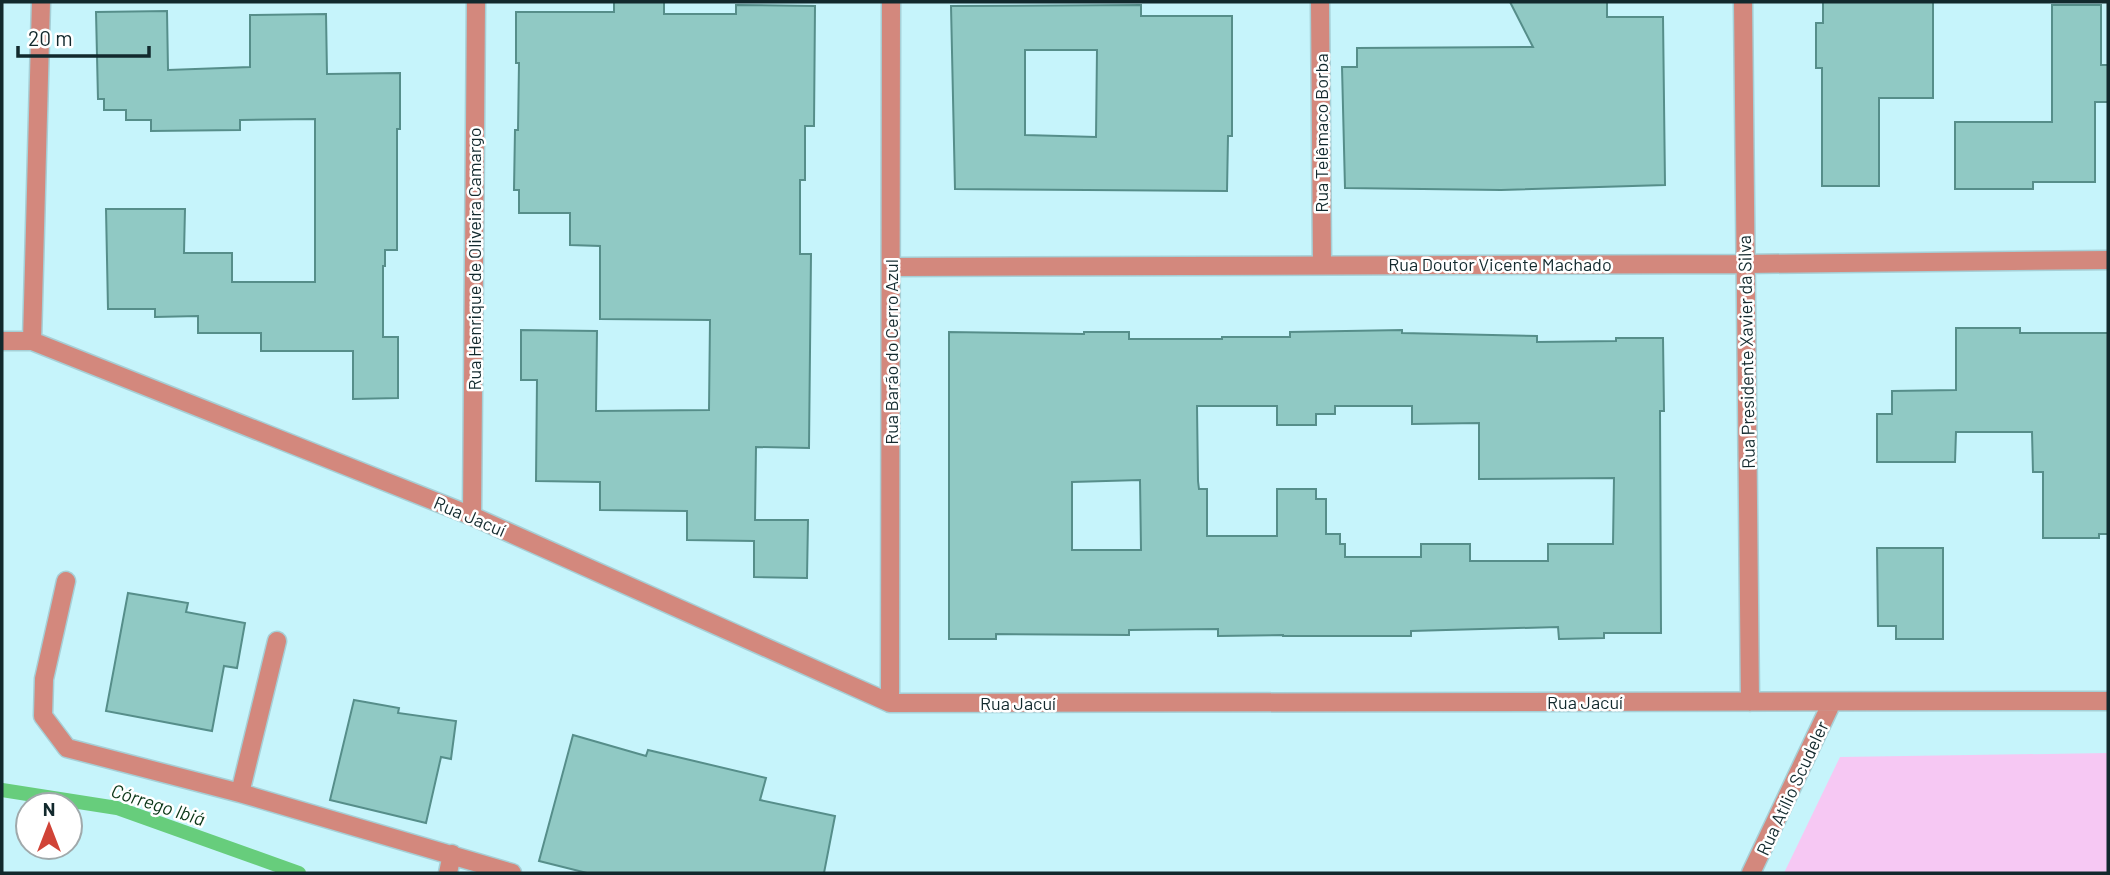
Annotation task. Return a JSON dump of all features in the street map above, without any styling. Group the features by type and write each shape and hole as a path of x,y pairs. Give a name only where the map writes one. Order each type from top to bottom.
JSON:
{"street":[{"path":"32,341 41,2"},
{"name":"Rua Henrique de Oliveira Camargo","path":"472,516 476,2"},
{"name":"Rua Barão do Cerro Azul","path":"890,703 891,2"},
{"name":"Rua Telêmaco Borba","path":"1320,2 1322,264"},
{"name":"Rua Presidente Xavier da Silva","path":"1743,2 1750,702"},
{"name":"Rua Doutor Vicente Machado","path":"892,267 2108,260"},
{"name":"Rua Jacuí","path":"2,341 32,341 472,516 890,703 2108,701"},
{"path":"66,581 44,679 43,716 67,748 240,793 512,873"},
{"path":"240,793 277,641"},
{"name":"Rua Atílio Scudeler","path":"1751,873 1832,702"},
{"path":"448,873 452,854"}],"shaded area":[{"path":"2108,753 2108,873 1784,873 1840,757"}],"building":[{"path":"614,2 664,2 664,14 736,14 736,5 815,6 814,126 805,126 805,180 800,180 800,254 811,254 809,448 756,447 755,520 808,520 807,578 754,577 754,541 687,540 687,511 600,510 600,482 536,481 537,380 521,380 521,330 597,331 596,411 709,410 710,320 600,319 600,246 570,245 570,213 519,213 519,190 514,190 519,63 516,63 516,12 614,12"},
{"path":"1510,2 1607,2 1607,17 1663,17 1665,185 1501,190 1345,188 1342,67 1357,67 1357,48 1533,47"},
{"path":"1823,2 1933,2 1933,98 1879,98 1879,186 1822,186 1822,68 1816,68 1816,23 1823,23"},
{"path":"1141,5 1141,16 1232,16 1232,136 1228,136 1227,191 955,189 951,6","holes":["1025,50 1097,50 1096,137 1025,135"]},
{"path":"2052,5 2101,5 2101,65 2108,65 2108,102 2095,102 2095,182 2033,182 2033,189 1955,189 1955,122 2052,122"},
{"path":"167,11 168,70 250,67 250,15 326,14 327,74 400,73 397,250 385,250 383,266 383,337 398,337 398,398 353,399 353,351 261,351 261,333 198,333 198,316 155,317 155,309 108,309 106,209 185,209 184,253 232,253 232,282 315,282 315,119 240,120 240,130 151,131 151,120 126,120 126,110 104,110 104,99 98,99 96,12"},
{"path":"1956,328 2020,328 2020,333 2108,333 2108,534 2099,534 2099,538 2043,538 2043,472 2033,472 2032,432 1956,432 1955,462 1877,462 1877,414 1892,414 1892,391 1956,390"},
{"path":"1402,330 1402,333 1537,336 1537,342 1663,338 1664,411 1660,411 1661,633 1604,633 1604,638 1559,639 1558,627 1411,631 1411,636 1218,636 1218,629 1129,630 1129,635 996,634 996,639 949,639 949,332 1129,332 1129,339 1222,339 1290,337 1290,332","holes":["1197,406 1277,406 1277,425 1316,425 1316,414 1335,414 1335,406 1412,406 1412,424 1479,423 1479,479 1614,478 1613,544 1548,544 1548,561 1470,561 1470,544 1421,544 1421,557 1345,557 1345,544 1340,544 1340,534 1326,534 1326,499 1316,499 1316,489 1277,489 1277,536 1207,536 1207,489 1199,489 1198,481","1140,480 1141,550 1072,550 1072,482"]},
{"path":"1877,548 1943,548 1943,639 1896,639 1896,626 1878,626"},
{"path":"128,593 188,603 186,612 245,623 237,668 224,666 212,731 106,711"},
{"path":"354,700 399,708 398,713 456,721 451,759 441,757 426,823 330,800"},
{"path":"573,735 646,756 648,750 766,778 760,800 835,816 824,873 587,873 539,861"}],"waterway":[{"name":"Córrego Ibiá","path":"2,790 117,808 299,873"}]}
